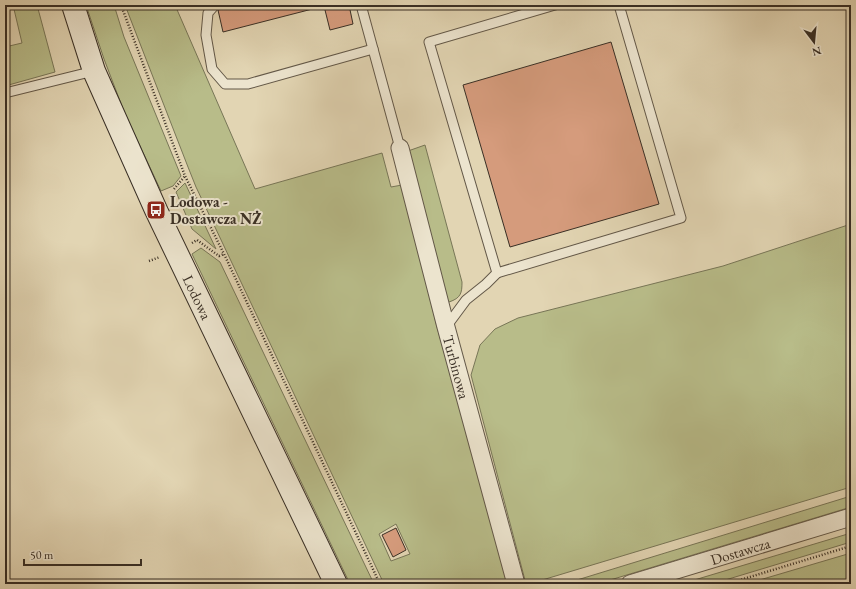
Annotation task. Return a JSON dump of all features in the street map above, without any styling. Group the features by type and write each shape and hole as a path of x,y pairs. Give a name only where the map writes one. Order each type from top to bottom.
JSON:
{"street":[{"name":"Lodowa","path":"73,5 94,71 156,210 336,584"},
{"name":"Turbinowa","path":"400,148 446,327 516,584"},
{"name":"Dostawcza","path":"630,584 851,517"}],"lane":[{"path":"215,5 208,13 206,36 212,69 225,84 248,84 374,49"},
{"path":"361,5 400,148"},
{"path":"497,273 429,42 555,5"},
{"path":"446,327 466,300 497,273 681,218 619,5"},
{"path":"5,93 94,71"}],"path":[{"path":"121,5 185,176 224,254 380,584"},
{"path":"174,189 185,176"},
{"path":"727,584 851,546"}],"green space":[{"path":"13,5 37,5 55,72 5,86 5,47 22,43"},
{"path":"86,5 114,5 124,37 181,176 173,186 161,191 125,114 104,59"},
{"path":"125,5 175,5 255,189 382,153 391,187 402,185 437,327 509,584 384,584 196,187","holes":["396,524 410,554 391,561 379,534"]},
{"path":"425,145 462,282 460,295 456,299 449,302 446,298 408,151"},
{"path":"185,183 216,249 192,229 176,192"},
{"path":"851,224 851,487 526,584 471,375 480,345 495,329 518,318 723,266"},
{"path":"201,248 220,262 374,584 350,584 192,254"},
{"path":"851,496 851,507 597,584 564,584"},
{"path":"851,533 851,542 712,584 681,584"},
{"path":"851,553 851,580 837,584 746,584"}],"building":[{"path":"239,5 349,5 353,24 330,30 324,6 223,32 218,10"},
{"path":"611,42 659,204 510,247 463,85"},
{"path":"396,528 406,550 393,557 382,535"}],"place":[{"name":"Lodowa - Dostawcza NŻ","path":"156,210"}]}
